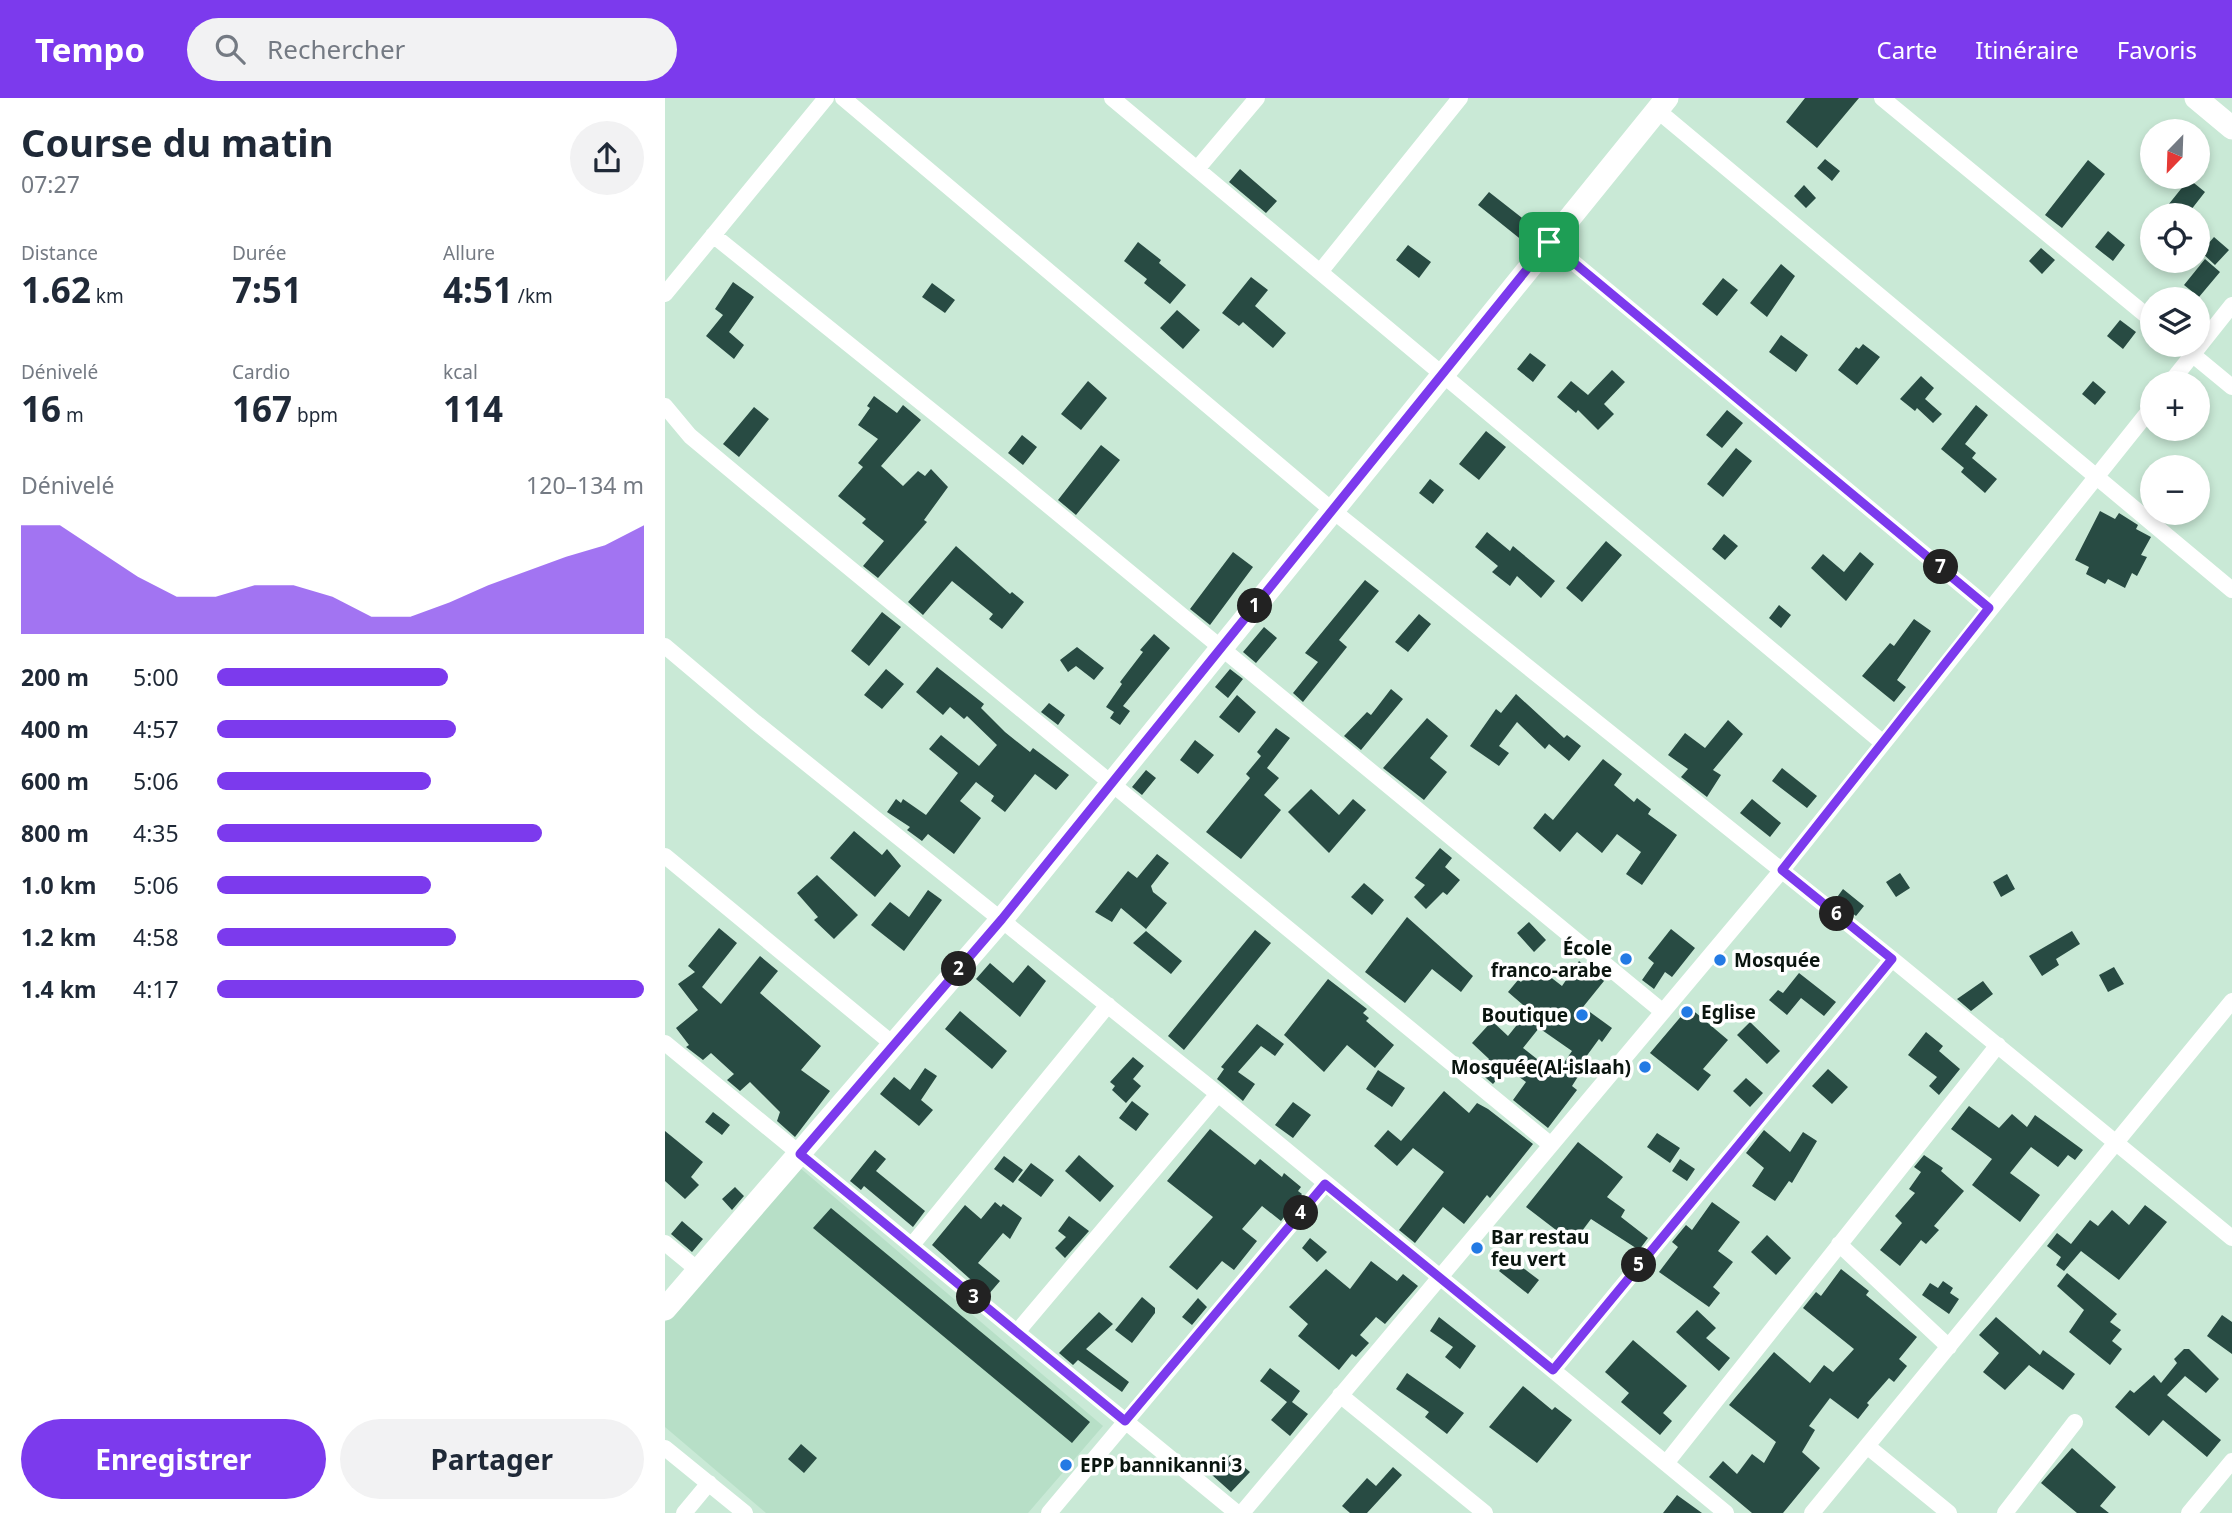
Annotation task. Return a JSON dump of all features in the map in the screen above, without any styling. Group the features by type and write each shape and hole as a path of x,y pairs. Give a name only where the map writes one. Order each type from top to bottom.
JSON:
{"street":[{"path":"665,294 826,98"},
{"path":"843,98 1332,510 1782,870 2232,1238"},
{"path":"1112,98 1883,743"},
{"path":"1197,169 1257,98"},
{"path":"1320,272 1460,98"},
{"path":"1882,98 2140,310"},
{"path":"2196,98 2232,128"},
{"path":"665,1309 1002,919 1662,104 2096,477 2232,590"},
{"path":"713,235 1009,473 1663,1012"},
{"path":"1549,242 1989,608"},
{"path":"2210,327 2232,305"},
{"path":"2196,357 2232,387"},
{"path":"665,406 690,436 1551,1145"},
{"path":"665,1043 1239,1513 1782,870 2140,421"},
{"path":"665,646 755,722 1218,1094 1726,1513"},
{"path":"665,856 894,1045"},
{"path":"1553,1370 1892,959"},
{"path":"1812,1513 2232,1001"},
{"path":"912,1245 1108,1005"},
{"path":"1667,1462 1998,1045"},
{"path":"1017,1332 1218,1094"},
{"path":"1049,1513 1325,1184"},
{"path":"665,1243 698,1270"},
{"path":"1839,1244 1949,1347"},
{"path":"1340,1395 1485,1513"},
{"path":"2005,1513 2075,1422"},
{"path":"1867,1446 1949,1513"},
{"path":"665,1448 745,1513"},
{"path":"2189,1513 2232,1461"},
{"path":"684,1513 709,1483"}],"shaded area":[{"path":"799,1167 1103,1426 1028,1513 766,1513 665,1427 665,1322"}],"building":[{"path":"1805,98 1859,98 1817,148 1786,122"},
{"path":"1825,159 1840,171 1832,181 1817,168"},
{"path":"2088,160 2105,174 2062,228 2045,215"},
{"path":"1240,169 1277,201 1266,213 1229,182"},
{"path":"1804,185 1816,198 1806,208 1794,196"},
{"path":"2181,189 2201,189 2205,192 2196,203 2170,203"},
{"path":"1489,192 1540,232 1529,246 1478,205"},
{"path":"2108,231 2125,245 2113,261 2095,247"},
{"path":"2214,237 2229,250 2215,265 2210,260 2210,242"},
{"path":"1138,242 1186,285 1170,304 1144,283 1147,279 1124,261"},
{"path":"1408,245 1431,262 1419,278 1396,260"},
{"path":"2041,248 2055,260 2042,274 2029,261"},
{"path":"2210,263 2220,272 2207,287 2184,285 2194,273 2210,273"},
{"path":"1781,264 1795,276 1767,317 1750,303"},
{"path":"1251,277 1268,290 1255,306 1286,333 1273,348 1243,322 1239,326 1222,313"},
{"path":"1723,278 1738,290 1717,316 1702,304"},
{"path":"733,282 754,297 729,332 744,345 734,359 706,336 723,315 715,309"},
{"path":"932,283 955,300 945,313 922,297"},
{"path":"1177,310 1200,330 1183,349 1160,328"},
{"path":"2120,320 2136,332 2123,349 2107,336"},
{"path":"1781,335 1808,355 1796,372 1769,352"},
{"path":"1863,344 1880,357 1857,385 1838,370 1856,347 1859,349"},
{"path":"1530,353 1546,365 1533,382 1517,369"},
{"path":"1612,370 1625,382 1604,404 1614,414 1598,430 1578,410 1576,413 1557,397 1571,381 1588,395"},
{"path":"1921,376 1934,388 1925,399 1942,414 1933,423 1917,408 1915,411 1900,399"},
{"path":"1088,381 1107,398 1081,430 1061,414"},
{"path":"2093,381 2106,392 2095,405 2082,394"},
{"path":"874,396 897,413 903,405 921,420 881,466 903,486 918,471 925,476 931,469 948,487 924,520 927,522 878,578 863,566 884,541 862,523 866,519 838,496 863,467 858,463 878,439 858,425 870,408 867,406"},
{"path":"1976,405 1988,415 1965,444 1976,453 1972,458 1997,479 1985,493 1961,472 1964,468 1941,449"},
{"path":"754,407 769,419 739,457 723,444"},
{"path":"1727,410 1743,423 1722,448 1706,435"},
{"path":"1486,431 1506,447 1479,480 1459,464"},
{"path":"1022,435 1037,447 1023,465 1008,453"},
{"path":"1101,445 1120,460 1076,515 1058,500"},
{"path":"1736,448 1752,461 1723,497 1707,484"},
{"path":"1430,479 1444,490 1433,504 1419,493"},
{"path":"2100,511 2115,519 2119,513 2138,525 2136,529 2151,537 2141,555 2147,557 2137,576 2132,573 2125,588 2108,579 2105,584 2086,574 2089,567 2075,560"},
{"path":"1487,532 1510,551 1513,546 1555,581 1541,598 1517,576 1510,586 1492,572 1498,566 1475,547"},
{"path":"1724,534 1738,546 1725,560 1712,549"},
{"path":"1606,541 1622,555 1582,602 1566,588"},
{"path":"956,546 1010,594 1012,592 1024,602 1002,629 989,619 993,614 952,581 923,615 908,602"},
{"path":"1233,552 1253,567 1210,625 1190,609"},
{"path":"1860,552 1874,564 1846,601 1811,568 1823,554 1844,572"},
{"path":"1365,580 1379,591 1339,640 1347,647 1303,702 1293,693 1318,662 1305,653"},
{"path":"1779,605 1791,615 1781,628 1769,618"},
{"path":"882,612 901,627 869,666 851,651"},
{"path":"1419,614 1431,624 1408,652 1395,642"},
{"path":"1914,619 1931,631 1897,680 1906,687 1894,702 1862,676 1890,643 1894,646"},
{"path":"1264,627 1277,638 1256,663 1243,652"},
{"path":"1154,634 1170,648 1123,706 1130,711 1120,725 1110,718 1114,712 1106,707 1122,684 1120,682 1143,652 1140,650"},
{"path":"1077,647 1104,668 1094,680 1076,666 1068,672 1060,660"},
{"path":"937,667 984,704 981,708 1005,732 1030,752 1033,748 1069,775 1056,790 1035,774 1005,812 991,801 994,796 976,782 960,801 981,818 954,854 928,834 922,841 907,830 910,827 887,812 896,799 901,803 903,799 926,815 958,773 929,749 941,735 979,766 997,745 967,716 964,719 950,707 943,715 916,692"},
{"path":"886,669 904,684 882,709 864,695"},
{"path":"1230,669 1243,679 1228,698 1215,687"},
{"path":"1391,689 1403,699 1361,750 1344,736 1367,712 1371,715"},
{"path":"1516,694 1564,738 1567,735 1581,746 1569,761 1549,744 1545,749 1517,722 1499,746 1509,753 1499,766 1470,746 1496,709 1501,713"},
{"path":"1237,695 1256,712 1239,733 1219,717"},
{"path":"1049,703 1065,715 1058,725 1041,712"},
{"path":"1427,718 1448,736 1430,758 1447,772 1424,800 1383,768"},
{"path":"1728,720 1743,734 1713,770 1721,775 1707,797 1681,777 1688,769 1668,755 1685,733 1705,748"},
{"path":"1276,728 1290,738 1267,768 1279,778 1264,795 1281,810 1241,859 1206,832 1250,778 1246,774 1261,756 1257,752"},
{"path":"1195,740 1214,755 1198,774 1180,760"},
{"path":"1603,759 1622,774 1614,785 1634,802 1637,798 1651,809 1648,814 1677,835 1642,885 1626,874 1641,852 1617,834 1602,853 1577,832 1560,852 1533,828 1545,813 1553,820"},
{"path":"1782,768 1817,796 1807,808 1772,781"},
{"path":"1146,770 1156,778 1142,795 1132,787"},
{"path":"1311,789 1339,815 1353,799 1366,810 1329,853 1288,812"},
{"path":"1752,799 1781,823 1770,837 1740,813"},
{"path":"854,831 882,855 887,849 901,866 875,897 830,858"},
{"path":"1440,848 1452,858 1445,867 1460,880 1447,895 1443,892 1426,909 1414,897 1425,885 1415,878"},
{"path":"1157,854 1169,863 1151,886 1153,892 1167,903 1146,929 1121,908 1112,922 1095,912 1128,871 1137,878"},
{"path":"1900,873 1910,888 1896,897 1886,882"},
{"path":"2007,874 2015,889 2001,897 1993,882"},
{"path":"817,875 858,915 834,939 814,920 818,917 797,893"},
{"path":"1364,883 1384,900 1372,915 1351,897"},
{"path":"1843,889 1864,906 1856,916 1835,900"},
{"path":"928,890 942,900 904,951 871,925 890,902 909,917"},
{"path":"1407,917 1473,976 1461,992 1432,969 1405,1003 1365,972"},
{"path":"1529,922 1546,940 1534,952 1517,933"},
{"path":"719,928 737,943 702,987 721,1004 760,956 778,971 760,993 821,1046 801,1070 830,1091 795,1137 777,1121 780,1112 750,1082 740,1091 727,1080 734,1074 711,1053 703,1060 686,1047 689,1045 676,1028 698,1010 678,984 695,972 688,966"},
{"path":"1671,929 1695,948 1672,977 1665,972 1654,989 1642,980 1654,963 1648,958"},
{"path":"1255,930 1271,943 1184,1050 1168,1036"},
{"path":"1146,931 1182,961 1171,974 1133,943"},
{"path":"2072,931 2080,944 2056,959 2059,965 2042,976 2029,956"},
{"path":"1579,961 1604,981 1583,1007 1612,1028 1602,1042 1599,1039 1583,1061 1586,1064 1572,1086 1577,1090 1548,1128 1513,1100 1526,1082 1507,1068 1493,1084 1479,1072 1489,1059 1472,1043 1492,1021 1508,1036 1529,1010 1508,992 1518,980 1521,982 1535,965 1562,986","holes":["1539,1028 1572,1051 1556,1074 1523,1048"]},
{"path":"990,963 1013,983 1028,965 1046,981 1020,1017 976,979"},
{"path":"2114,967 2124,984 2108,992 2099,975"},
{"path":"1799,973 1836,1002 1824,1016 1801,998 1787,1015 1769,1000 1778,990 1783,993"},
{"path":"1328,979 1367,1009 1363,1013 1369,1018 1366,1021 1394,1045 1375,1068 1347,1045 1324,1072 1284,1035"},
{"path":"1983,981 1993,994 1971,1011 1957,999"},
{"path":"1689,1007 1728,1040 1703,1069 1711,1075 1698,1091 1650,1053"},
{"path":"960,1011 1007,1051 992,1069 945,1029"},
{"path":"1750,1022 1780,1051 1767,1064 1737,1035"},
{"path":"1257,1024 1284,1044 1275,1056 1261,1046 1238,1072 1255,1084 1243,1101 1217,1079 1224,1069 1221,1067"},
{"path":"1926,1032 1943,1046 1939,1051 1960,1069 1939,1095 1929,1086 1937,1077 1908,1055"},
{"path":"1133,1057 1144,1066 1133,1079 1141,1086 1126,1103 1112,1090 1115,1086 1110,1082"},
{"path":"925,1068 937,1076 921,1100 933,1110 919,1126 880,1094 894,1077 910,1090"},
{"path":"1828,1069 1848,1087 1832,1104 1812,1086"},
{"path":"1378,1070 1405,1088 1392,1107 1366,1089"},
{"path":"1746,1078 1763,1093 1750,1107 1733,1091"},
{"path":"1444,1091 1469,1113 1477,1103 1488,1109 1533,1144 1490,1198 1487,1195 1464,1224 1443,1207 1415,1243 1399,1230 1444,1172 1413,1148 1397,1166 1374,1146 1388,1130 1401,1141"},
{"path":"1132,1101 1149,1114 1136,1131 1119,1118"},
{"path":"1293,1102 1311,1115 1293,1138 1275,1125"},
{"path":"1969,1106 1999,1128 2012,1114 2027,1127 2035,1115 2083,1150 2075,1160 2068,1155 2058,1167 2031,1147 2010,1173 2040,1195 2020,1222 1972,1185 1992,1159 1951,1129"},
{"path":"713,1112 730,1125 722,1135 705,1122"},
{"path":"1210,1129 1255,1165 1260,1159 1282,1177 1284,1173 1301,1187 1298,1191 1302,1194 1281,1221 1262,1206 1242,1229 1257,1241 1234,1270 1222,1261 1197,1290 1169,1267 1213,1217 1167,1181"},
{"path":"1764,1130 1790,1152 1803,1132 1817,1141 1792,1183 1789,1181 1775,1201 1752,1186 1764,1168 1746,1153"},
{"path":"665,1131 703,1162 691,1177 699,1185 685,1199 665,1181"},
{"path":"1657,1133 1680,1148 1670,1163 1647,1147"},
{"path":"1578,1142 1623,1177 1607,1197 1625,1210 1621,1217 1648,1238 1639,1250 1591,1219 1573,1243 1526,1207"},
{"path":"875,1150 886,1159 876,1171 925,1211 913,1227 864,1186 861,1190 850,1181"},
{"path":"1079,1155 1114,1186 1100,1202 1065,1171"},
{"path":"1924,1155 1943,1168 1941,1171 1964,1191 1934,1226 1939,1230 1926,1244 1921,1240 1900,1266 1880,1250 1902,1223 1895,1216 1915,1193 1909,1189 1921,1172 1914,1167"},
{"path":"1004,1156 1023,1170 1013,1183 994,1169"},
{"path":"1680,1159 1695,1169 1687,1181 1672,1171"},
{"path":"1031,1163 1054,1180 1041,1197 1018,1180"},
{"path":"735,1187 744,1196 732,1210 722,1199"},
{"path":"995,1202 1001,1207 1003,1204 1022,1218 1010,1239 1003,1233 978,1263 1000,1281 988,1295 932,1245 965,1205 981,1219"},
{"path":"1712,1202 1740,1222 1718,1251 1733,1262 1713,1287 1720,1293 1709,1307 1659,1272 1678,1247 1672,1242 1686,1225 1692,1230"},
{"path":"2145,1205 2167,1222 2119,1280 2081,1251 2064,1271 2056,1265 2061,1257 2047,1246 2057,1233 2071,1244 2090,1220 2098,1226 2112,1210 2129,1225"},
{"path":"831,1208 1090,1422 1072,1443 813,1228"},
{"path":"1069,1216 1089,1231 1065,1258 1055,1248 1066,1237 1058,1231"},
{"path":"682,1221 703,1239 692,1252 671,1234"},
{"path":"1767,1235 1791,1258 1776,1275 1751,1252"},
{"path":"1310,1238 1327,1252 1317,1262 1302,1248"},
{"path":"1510,1258 1539,1280 1528,1294 1499,1271"},
{"path":"1371,1261 1397,1281 1403,1274 1418,1286 1385,1324 1376,1317 1360,1335 1369,1343 1356,1357 1352,1354 1339,1370 1298,1336 1308,1324 1289,1307 1326,1269 1350,1289"},
{"path":"1841,1269 1869,1291 1866,1295 1917,1337 1899,1359 1907,1366 1894,1382 1889,1378 1867,1403 1869,1405 1858,1419 1830,1398 1809,1426 1815,1430 1802,1452 1820,1468 1783,1513 1752,1513 1709,1477 1723,1461 1737,1474 1752,1454 1764,1463 1776,1442 1729,1405 1774,1352 1810,1383 1824,1365 1833,1372 1854,1349 1803,1308 1816,1292 1821,1296"},
{"path":"2067,1273 2117,1314 2110,1322 2121,1330 2112,1341 2122,1349 2110,1365 2069,1332 2084,1310 2057,1286"},
{"path":"1943,1281 1953,1288 1950,1293 1959,1299 1949,1314 1922,1295 1930,1283 1938,1288"},
{"path":"1142,1297 1155,1308 1155,1313 1132,1343 1115,1330"},
{"path":"1198,1298 1207,1307 1192,1325 1182,1317"},
{"path":"1697,1310 1716,1328 1706,1338 1730,1358 1719,1371 1676,1332"},
{"path":"1099,1312 1113,1324 1086,1349 1129,1382 1122,1392 1078,1360 1073,1365 1059,1353"},
{"path":"2222,1315 2232,1322 2232,1354 2207,1336"},
{"path":"1439,1317 1476,1346 1460,1369 1445,1357 1453,1347 1430,1331"},
{"path":"1996,1317 2040,1355 2043,1350 2075,1374 2063,1390 2029,1365 2005,1390 1983,1372 1999,1353 1979,1335"},
{"path":"1633,1340 1687,1386 1663,1413 1672,1421 1660,1435 1621,1402 1629,1393 1605,1372"},
{"path":"2184,1349 2189,1349 2219,1379 2206,1393 2185,1376 2167,1395 2221,1440 2207,1457 2163,1420 2149,1436 2115,1407 2130,1390 2134,1393 2154,1375 2161,1383 2177,1363 2174,1359"},
{"path":"1270,1368 1300,1391 1292,1402 1308,1414 1290,1436 1271,1420 1287,1402 1260,1381"},
{"path":"1407,1373 1464,1413 1447,1434 1425,1417 1429,1412 1396,1389"},
{"path":"1523,1386 1552,1410 1555,1407 1572,1420 1537,1463 1489,1427"},
{"path":"801,1444 817,1458 804,1473 788,1459"},
{"path":"2072,1448 2116,1487 2100,1506 2109,1513 2077,1513 2041,1483"},
{"path":"1230,1455 1250,1472 1231,1492 1212,1475"},
{"path":"1393,1467 1402,1475 1367,1513 1350,1513 1342,1506 1367,1478 1376,1486"},
{"path":"1677,1495 1702,1513 1663,1513"}],"place":[{"name":"École franco-arabe","path":"1626,959"},
{"name":"Mosquée","path":"1720,960"},
{"name":"Eglise","path":"1687,1012"},
{"name":"Boutique","path":"1582,1015"},
{"name":"Mosquée(Al-islaah)","path":"1645,1067"},
{"name":"Bar restau feu vert","path":"1477,1248"},
{"name":"EPP bannikanni 3","path":"1066,1465"}],"route":[{"path":"1549,242 1989,608 1782,870 1892,959 1553,1370 1325,1184 1125,1421 800,1154 1002,919 1549,242"}]}
